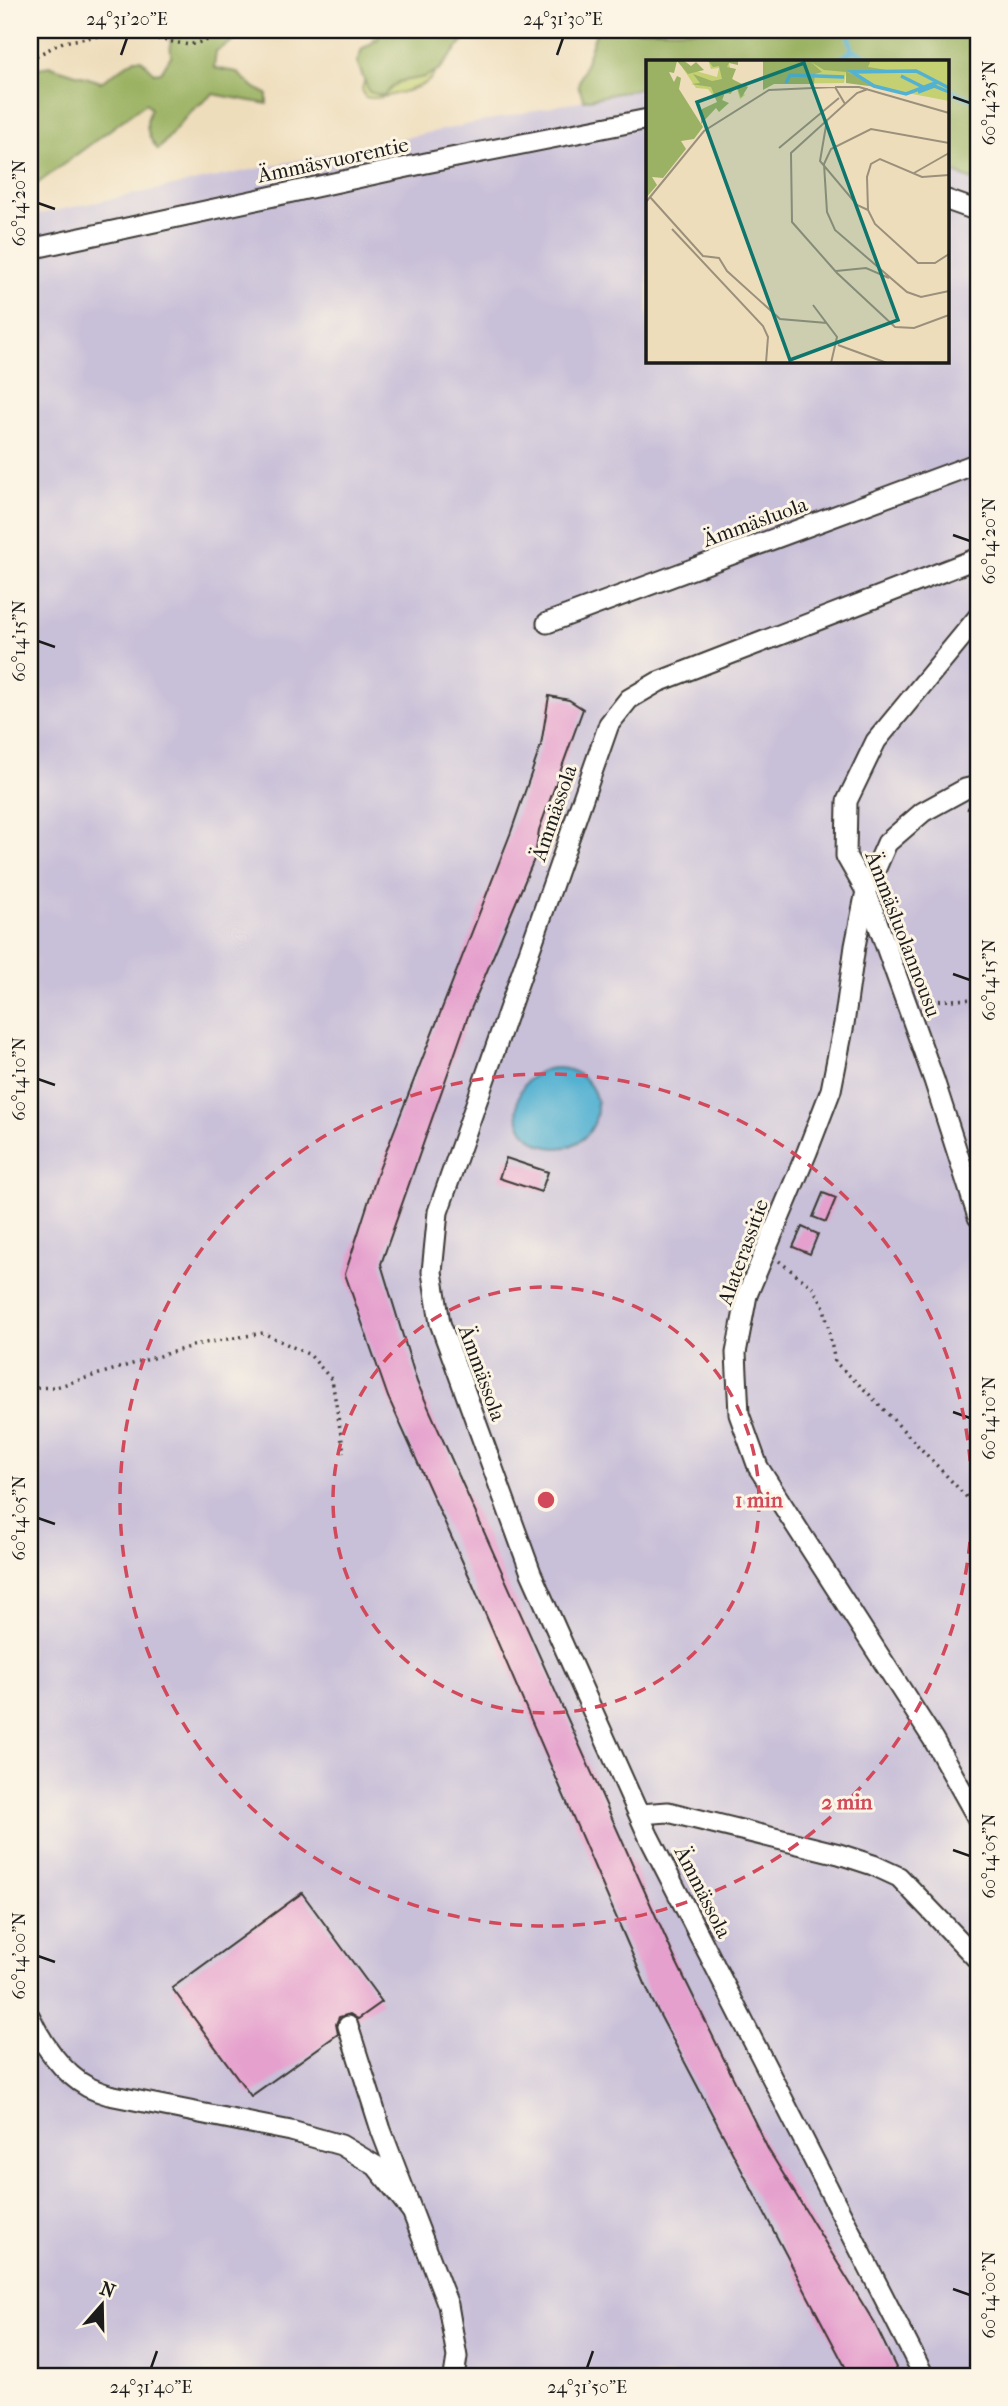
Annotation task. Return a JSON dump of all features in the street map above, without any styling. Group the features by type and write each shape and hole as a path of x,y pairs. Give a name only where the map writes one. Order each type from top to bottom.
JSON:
{"street":[{"name":"Ämmäsvuorentie","path":"30,249 413,166 646,119"},
{"path":"948,200 978,211"},
{"name":"Ämmäsluola","path":"547,623 978,463"},
{"name":"Ämmässola","path":"924,2376 640,1814 531,1573 440,1323 432,1272 438,1212 609,724 629,699 658,682 978,558"},
{"name":"Ämmäsluolannousu","path":"978,617 876,741 847,801 846,856 866,891 978,1217"},
{"name":"Alaterassitie","path":"978,786 965,789 923,812 887,843 866,891 831,1090 747,1295 736,1353 739,1414 758,1467 933,1739 978,1819"},
{"path":"640,1814 668,1812 839,1854 873,1865 899,1877 978,1960"},
{"path":"30,2017 39,2036 69,2073 86,2086 109,2095 291,2132 341,2145 376,2166 411,2210"},
{"path":"348,2026 381,2130 449,2305 457,2357 454,2376"}],"path":[{"path":"30,59 63,42 122,32 189,45 248,30"},
{"path":"906,1001 978,999"},
{"path":"765,1251 812,1287 824,1307 835,1362 868,1392 978,1509"},
{"path":"30,1388 56,1387 200,1344 262,1334 310,1355 332,1380 344,1453"}],"shaded area":[{"path":"646,87 646,362 948,362 948,171 978,182 978,2376 30,2376 30,216"}],"green space":[{"path":"161,30 245,30 235,40 216,51 214,68 236,72 267,94 267,104 213,94 190,112 158,150 148,131 147,120 151,109 146,103 30,189 30,69 51,66 101,82 135,59 141,59 154,73 161,72 171,56 170,35"},
{"path":"375,30 429,30 435,71 427,83 379,98 365,97 362,89"},
{"path":"381,30 472,30 440,69 425,77 398,82 383,96 369,92 357,62 362,49 378,39"},
{"path":"597,30 978,30 978,182 948,170 948,60 646,60 646,87 584,100 578,85"}],"water":[{"path":"557,1068 572,1071 585,1080 594,1093 597,1108 594,1123 585,1136 572,1145 557,1148 542,1145 529,1136 520,1123 517,1108 520,1093 529,1080 542,1071"}],"building":[{"path":"549,696 569,700 583,709 539,830 535,857 468,1016 381,1264 417,1382 675,1959 768,2149 875,2324 900,2376 850,2376 652,2000 469,1576 388,1397 345,1274 378,1172 511,832 541,745"},
{"path":"506,1158 548,1172 541,1192 499,1178"},
{"path":"823,1193 836,1198 826,1222 813,1217"},
{"path":"802,1227 818,1234 810,1254 793,1247"},
{"path":"302,1893 382,2002 358,2019 350,2014 339,2017 336,2024 338,2034 251,2096 172,1988"}],"waterway":[{"path":"848,30 852,50"},
{"path":"839,60 852,50 877,60"},
{"path":"948,89 978,102"}]}
